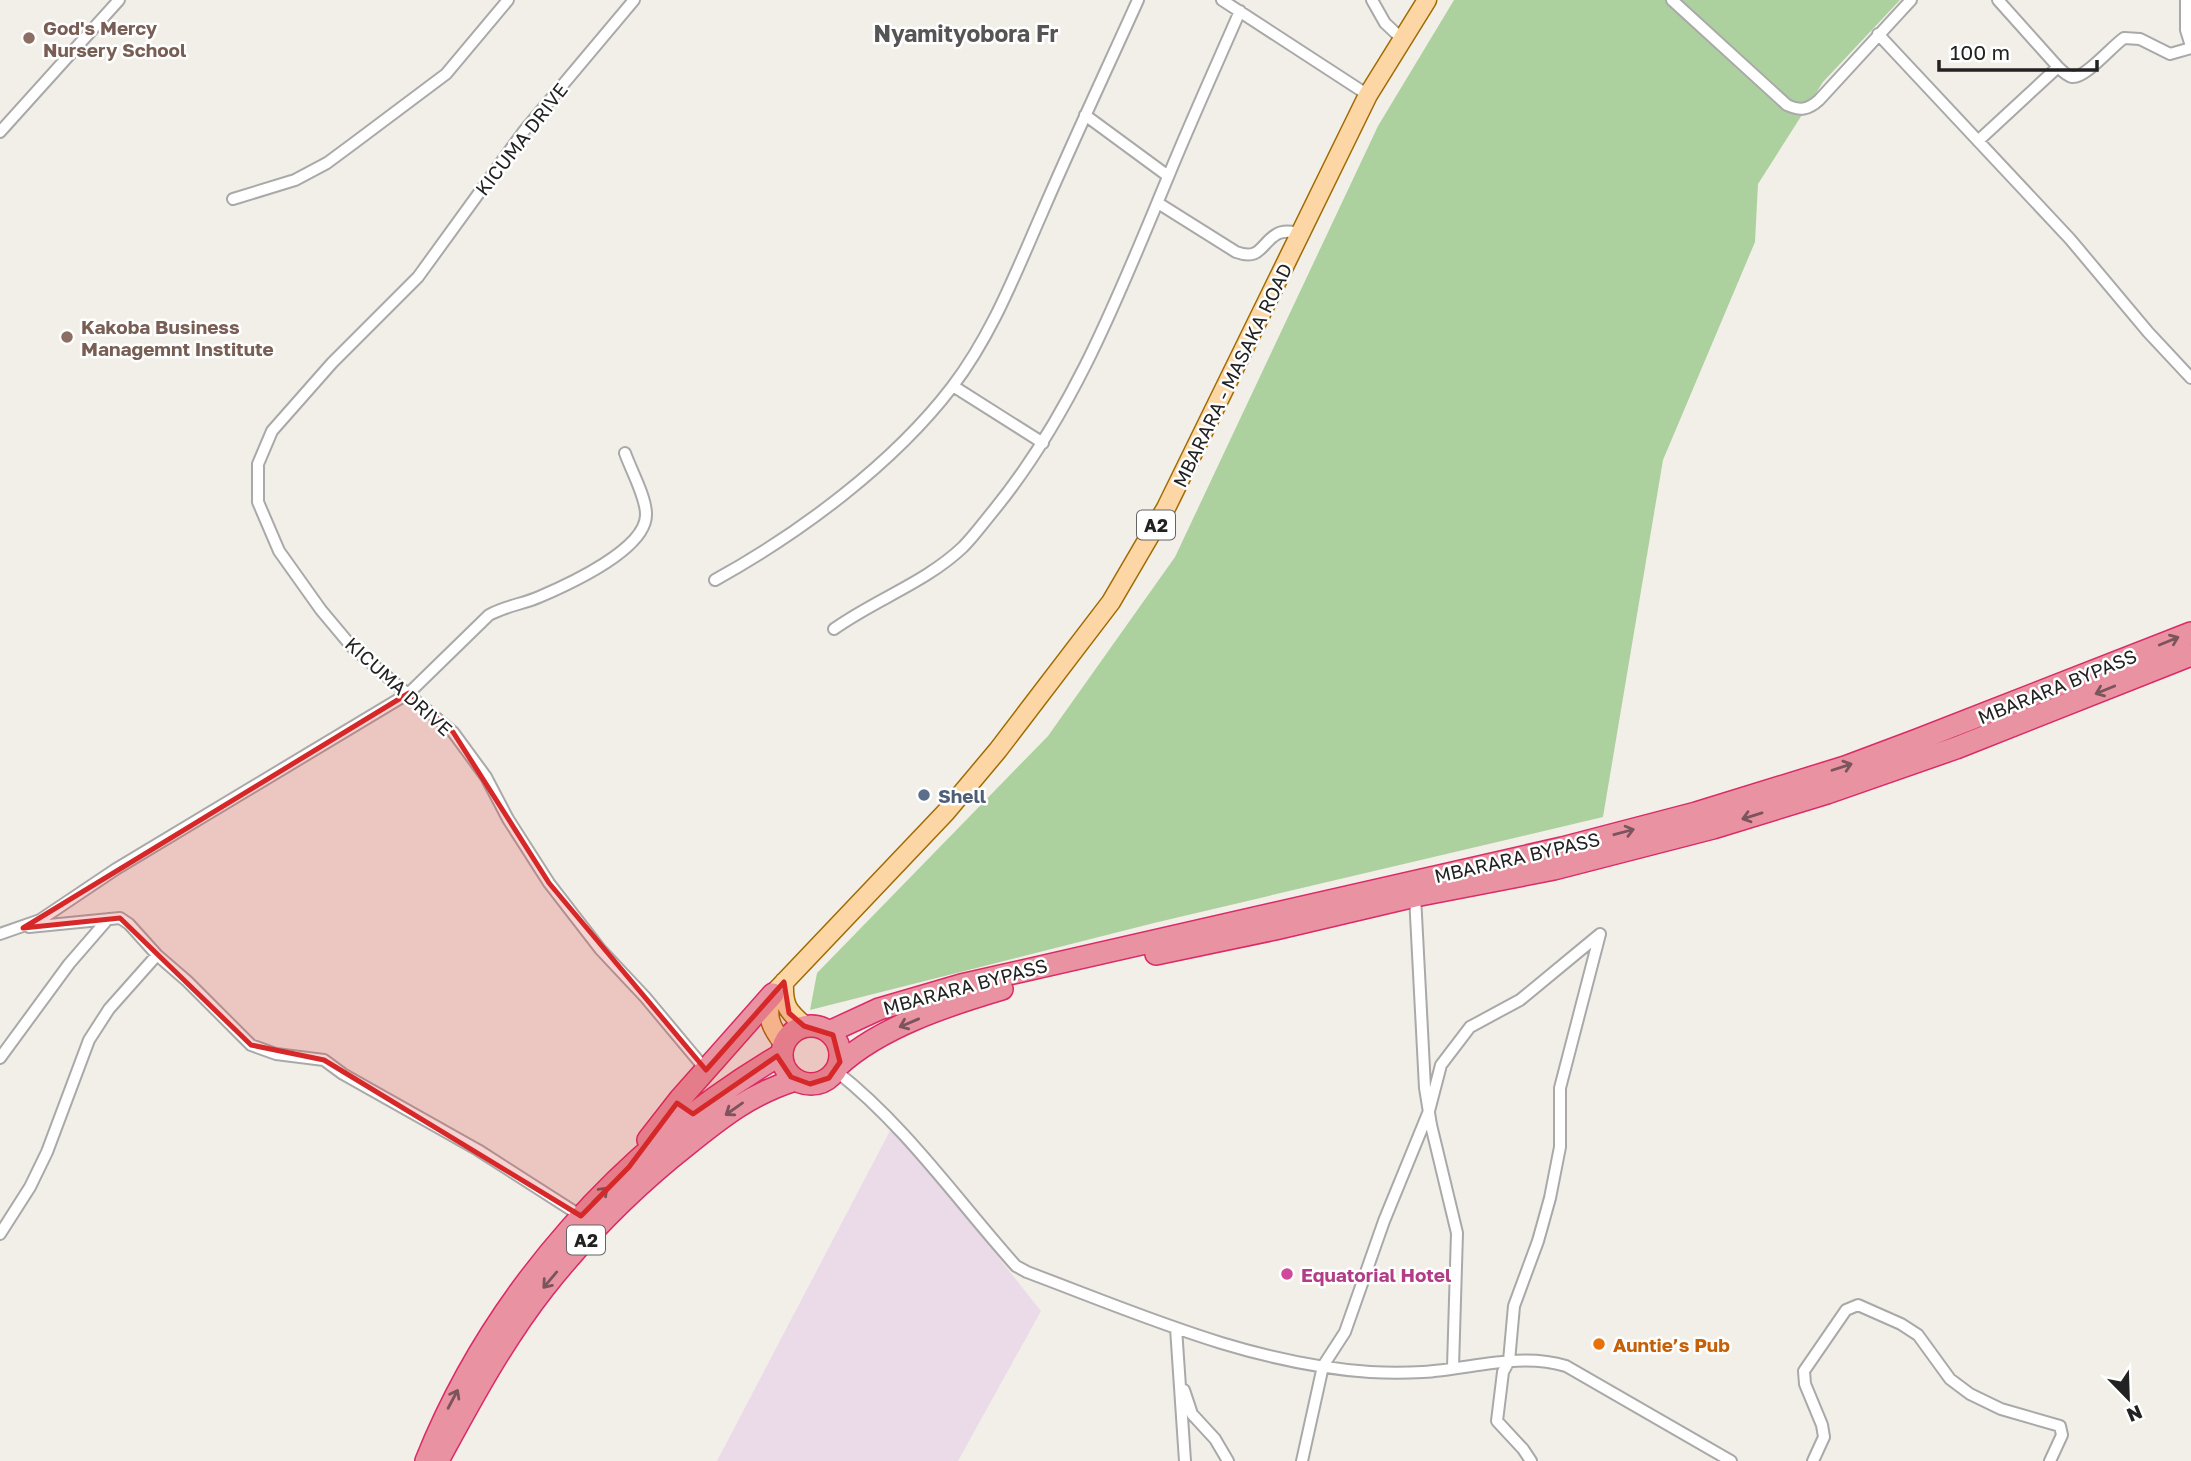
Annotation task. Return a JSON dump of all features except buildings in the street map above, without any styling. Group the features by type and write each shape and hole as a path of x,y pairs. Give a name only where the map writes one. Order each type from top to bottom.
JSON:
{"highway":[{"name":"MBARARA BYPASS","path":"829,1032 879,1009 961,985 1562,848 1696,813 1845,767 2191,632"},
{"name":"MBARARA BYPASS","path":"837,1068 854,1051 901,1026 972,998 1079,970 1275,929 1415,896 1554,869 1713,828 1827,793 2013,727 2191,655"},
{"name":"A2","path":"687,1107 706,1070 778,988"},
{"name":"A2","path":"426,1461 444,1415 499,1320 580,1216 629,1167 657,1126 741,1078 783,1049 792,1032 805,1026"},
{"path":"805,1026 820,1027 829,1032 839,1048 837,1068"},
{"path":"783,1049 785,1069 795,1080"},
{"name":"A2","path":"438,1461 477,1390 543,1289 625,1199 670,1158 751,1097 768,1088 795,1080 815,1084 829,1078 837,1068"}],"main road":[{"name":"MBARARA - MASAKA ROAD","path":"778,988 946,812 998,750 1111,602 1166,508 1368,95 1427,0"},
{"path":"778,988 789,1013 805,1026"},
{"path":"778,988 767,1015 783,1049"}],"street":[{"path":"0,132 119,0"},
{"path":"233,199 295,180 336,157 446,74 508,0"},
{"name":"KICUMA DRIVE","path":"634,0 524,131 418,277 332,363 272,431 258,464 258,502 279,551 321,610 352,647 453,732 486,777 508,819 549,883 600,949 645,997 706,1070"},
{"path":"715,580 761,554 863,479 902,445 953,386 1003,301 1139,0"},
{"path":"1222,0 1368,95"},
{"path":"1372,0 1385,23 1402,39"},
{"path":"1672,0 1787,105 1796,109 1810,108 1819,100 1911,0"},
{"path":"1998,0 2068,76 2080,76 2124,38 2140,39 2170,54 2191,47 2186,30 2186,0"},
{"path":"834,629 851,616 926,576 964,546 1017,482 1043,443 1122,290 1240,11"},
{"path":"1878,34 2070,239 2148,332 2191,378"},
{"path":"1979,141 2058,67"},
{"path":"1085,116 1168,176"},
{"path":"1158,203 1246,256 1254,254 1280,233 1301,233"},
{"path":"953,386 1043,443"},
{"path":"23,928 409,693 489,615 503,607 537,598 587,574 628,547 641,531 646,515 625,453"},
{"path":"1415,896 1425,1088 1457,1233 1453,1367"},
{"path":"0,934 23,928 120,918 251,1045 276,1054 324,1060 343,1074 478,1150 580,1216"},
{"path":"0,1058 69,964 108,919"},
{"path":"1303,1461 1323,1366 1345,1332 1384,1221 1429,1111 1441,1065 1469,1027 1520,1000 1566,959 1600,934 1560,1088 1560,1147 1550,1198 1538,1241 1514,1306 1509,1361 1503,1372 1497,1421 1531,1461"},
{"path":"0,1234 30,1187 47,1152 89,1040 109,1009 157,955"},
{"path":"837,1068 892,1121 942,1175 1016,1266 1027,1272 1233,1348 1323,1366 1373,1372 1424,1371 1509,1361 1549,1361 1566,1366 1731,1461"},
{"path":"1813,1461 1824,1437 1822,1425 1805,1384 1804,1371 1846,1310 1858,1305 1901,1324 1918,1335 1950,1379 1970,1394 2001,1409 2060,1426 2062,1435 2050,1461"},
{"path":"1176,1328 1185,1461"},
{"path":"1180,1378 1192,1414 1215,1439 1228,1461"}],"highlighted area":[{"path":"409,693 453,732 549,883 706,1070 784,982 789,1013 804,1026 833,1035 840,1062 829,1078 810,1084 791,1077 777,1056 693,1114 677,1103 629,1167 581,1216 324,1060 251,1045 120,918 23,928"}],"shaded area":[{"path":"893,1125 1041,1311 958,1461 717,1461"}],"green space":[{"path":"1454,0 1900,0 1823,82 1758,184 1755,242 1663,460 1603,817 1154,923 810,1010 817,973 1048,736 1175,557 1378,126"}],"place":[{"name":"God's Mercy Nursery School","path":"29,38"},
{"name":"Kakoba Business Managemnt Institute","path":"67,337"},
{"name":"Shell","path":"924,795"},
{"name":"Equatorial Hotel","path":"1287,1274"},
{"name":"Auntie’s Pub","path":"1599,1344"}],"district":[{"name":"Nyamityobora Fr","path":"966,33"}]}
